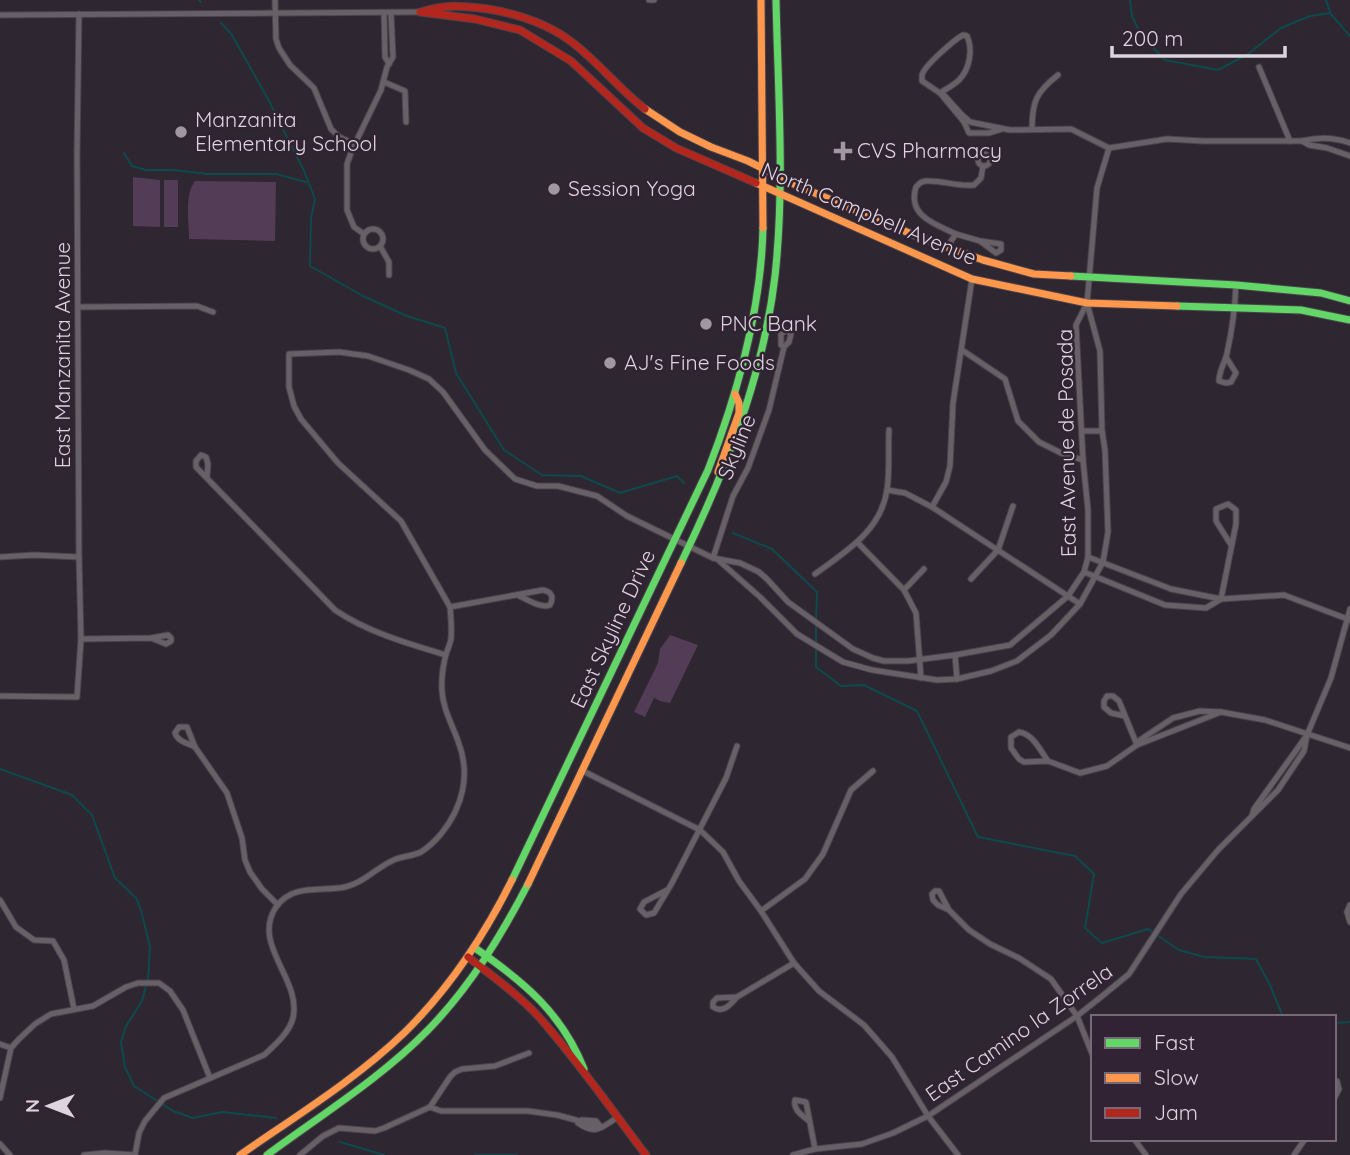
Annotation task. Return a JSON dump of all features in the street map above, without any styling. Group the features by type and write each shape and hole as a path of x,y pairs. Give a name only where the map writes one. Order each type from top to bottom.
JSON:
{"main road":[{"name":"East Skyline Drive","path":"240,1155 355,1074 403,1034 448,985 475,948 509,889 718,446 745,359 762,250 764,188 761,0"},
{"path":"769,0 776,12"},
{"name":"East Skyline Drive","path":"267,1155 385,1069 430,1027 462,992 488,957 509,921 729,460 751,395 774,285 779,194 776,0"},
{"name":"North Campbell Avenue","path":"420,12 440,6 464,6 496,10 530,19 573,43 637,103 680,132 920,238 983,260 1034,274 1236,285 1321,293 1350,301"},
{"name":"North Campbell Avenue","path":"420,12 475,19 520,30 571,61 643,128 676,148 972,279 1087,303 1301,310 1350,320"},
{"path":"706,509 739,413 739,402 735,394"},
{"path":"604,723 597,713 620,664 626,642"},
{"path":"475,948 523,984 548,1010 570,1038 589,1079"},
{"path":"468,957 528,1006 589,1079 646,1155"}],"street":[{"path":"275,0 276,39 279,48 290,65 314,88 331,129 339,137 355,144"},
{"name":"North Campbell Avenue","path":"0,15 420,12"},
{"path":"384,13 385,57 389,64"},
{"path":"364,234 354,228 347,210 347,164 393,57 391,13"},
{"name":"East Manzanita Avenue","path":"0,696 78,697 81,639 77,151 79,14"},
{"path":"940,93 959,80 966,69 971,47 967,36 955,39 926,68 922,81 940,93 944,95 966,122 970,133 989,133 1002,129"},
{"path":"1259,67 1290,141"},
{"path":"1032,129 1032,110 1037,96 1058,75"},
{"path":"384,82 405,91 406,122"},
{"path":"966,122 1002,129 1072,129 1109,148 1167,139 1302,141 1330,138 1350,143"},
{"path":"1302,141 1350,156"},
{"name":"East Avenue de Posada","path":"715,558 797,634 843,662 872,670 937,680 957,679 991,671 1017,661 1051,635 1080,604 1095,577 1103,562 1108,532 1100,351 1087,303 1097,188 1109,148"},
{"path":"980,241 956,234 921,215 914,201 916,187 921,182 974,185 981,178 983,166"},
{"path":"369,229 378,230 383,238 380,246 374,249 367,247 363,241 364,234 369,229"},
{"path":"950,248 956,234"},
{"path":"380,246 389,262 389,275"},
{"path":"932,507 946,482 950,466 953,403 972,279"},
{"path":"1226,357 1236,373 1231,382 1226,383 1219,381 1219,373 1226,357 1236,308 1236,285"},
{"name":"East Avenue de Posada","path":"450,607 401,521 338,463 301,419 289,387 289,354 340,352 368,356 429,379 443,392 485,450 515,479 537,486 558,486 597,496 627,516 715,558 749,566 768,579 788,602 862,654 884,660 921,660 1010,645 1068,596 1084,572 1088,557 1088,510 1076,325 1087,303"},
{"path":"78,307 197,306 213,312"},
{"name":"Skyline","path":"715,558 733,496 748,468 769,410 784,347"},
{"path":"962,350 1005,379 1018,422 1039,442 1083,460"},
{"path":"815,574 858,542 871,528 882,508 887,489 889,430"},
{"path":"1082,432 1102,431"},
{"path":"207,477 335,610 352,621 446,655"},
{"path":"887,489 905,493 932,507 1080,604"},
{"path":"1222,599 1236,524 1236,510 1228,504 1216,509 1216,521 1231,545"},
{"path":"971,579 998,550 1013,506"},
{"path":"858,542 904,590 916,613 921,678"},
{"path":"0,557 79,557"},
{"path":"1088,557 1171,589 1222,599 1284,595 1349,619"},
{"path":"904,590 924,569"},
{"path":"1084,572 1166,606 1206,608 1222,599"},
{"path":"84,1155 135,1155 139,1133 145,1121 164,1098 264,1055 288,1030 293,1019 291,989 271,944 269,929 278,905 288,896 300,891 348,887 396,859 419,853 432,845 452,820 462,797 465,771 459,741 442,693 441,675 451,641 450,607 517,594 544,590 549,591 552,600 546,607 540,606 517,594"},
{"path":"776,612 788,602"},
{"name":"East Camino la Zorrela","path":"793,1155 815,1149 862,1143 893,1133 928,1116 1077,1016 1129,974 1181,894 1218,850 1282,785 1304,751 1307,735 1331,678 1350,609"},
{"path":"81,639 151,638"},
{"path":"1010,645 1017,661"},
{"path":"955,655 957,679"},
{"path":"1125,716 1111,713 1104,707 1107,696 1114,696 1119,701 1137,745"},
{"path":"1137,745 1140,740 1173,718 1200,711 1265,720 1350,748"},
{"path":"1048,761 1025,733 1019,732 1011,737 1011,748 1024,762 1048,761 1080,773 1107,766 1137,745 1221,712"},
{"path":"667,890 643,902 640,909 646,915 654,913 667,890 700,830 726,778 737,746"},
{"path":"195,747 227,793 250,872 261,889 278,905"},
{"path":"582,770 700,830 723,852 739,881 794,963 819,991 873,1034 892,1057 928,1116 958,1155"},
{"path":"761,911 805,879 823,854 851,790 873,771"},
{"path":"0,900 16,928 34,940 53,941 64,960 74,1009"},
{"path":"1350,905 1350,922"},
{"path":"949,910 969,930 1051,979 1077,1016 1091,1051"},
{"path":"737,997 794,963"},
{"path":"0,1098 11,1048 35,1024 51,1014 93,1006 138,983 159,983 170,991 183,1010 210,1078"},
{"path":"0,1044 11,1048"},
{"path":"300,1155 323,1136 339,1128 370,1131 384,1129 430,1107 455,1072 473,1067 495,1066 528,1053"},
{"path":"430,1107 441,1111 528,1111 557,1115 576,1121 590,1130 598,1129 618,1117"},
{"path":"576,1121 592,1119 601,1127"},
{"path":"809,1121 815,1149"},
{"path":"0,1144 10,1155"}],"shaded area":[{"path":"133,177 160,180 160,227 133,226"},
{"path":"164,180 178,180 178,227 164,227"},
{"path":"195,181 276,182 275,241 189,239 188,201"},
{"path":"670,635 698,645 670,703 645,693 654,698 645,717 634,712 658,663 660,649"}],"waterway":[{"path":"1130,0 1132,16 1141,35 1165,60 1218,70 1248,54 1281,28 1310,16 1330,13 1350,36"},
{"path":"1326,0 1330,12"},
{"path":"221,23 232,35 268,99 315,199 311,218 310,266 363,296 407,316 445,328 456,373 504,450 542,475 581,476 620,493 677,476 684,483"},
{"path":"124,153 132,166 146,170 276,174 306,182"},
{"path":"733,533 772,549 817,592 816,620"},
{"path":"816,626 816,667 841,686 864,685 917,711 978,837 1075,856 1094,874 1085,928 1102,943 1148,929 1179,950 1204,957 1256,959 1282,1015"},
{"path":"0,769 72,795 92,815 115,878 136,898 141,910 150,947 148,981"},
{"path":"146,986 142,1001 126,1026 121,1042 125,1067 134,1086 173,1111 193,1118 222,1112 276,1118"},
{"path":"1336,1023 1350,1022"},
{"path":"340,1142 384,1155"},
{"path":"475,1155 517,1155"}],"traffic: fast":[{"path":"681,563 713,494 740,424 752,388 769,314 780,207 776,0"},
{"path":"512,880 708,470 729,411 753,321 763,228"},
{"path":"1071,276 1236,285 1321,293 1350,301"},
{"path":"1177,306 1301,310 1350,320"},
{"path":"267,1155 371,1080 428,1030 458,996 484,960 528,884"},
{"path":"475,948 539,1000 564,1031 584,1069"}],"traffic: slow":[{"path":"761,0 763,228"},
{"path":"645,109 680,132 711,147 921,238 983,260 1034,274 1071,276"},
{"path":"756,183 972,279 1087,303 1177,306"},
{"path":"718,472 739,413 735,394"},
{"path":"528,884 681,563"},
{"path":"240,1155 345,1082 404,1033 436,998 464,961 512,880"}],"traffic: jam":[{"path":"424,11 464,6 511,14 543,25 564,36 645,109"},
{"path":"420,12 475,19 520,30 571,61 643,128 676,148 756,183"},
{"path":"468,957 514,993 539,1017 646,1155"}],"place":[{"name":"Manzanita Elementary School","path":"181,132"},
{"name":"CVS Pharmacy","path":"843,151"},
{"name":"Session Yoga","path":"554,189"},
{"name":"PNC Bank","path":"706,324"},
{"name":"AJ's Fine Foods","path":"610,363"}]}
